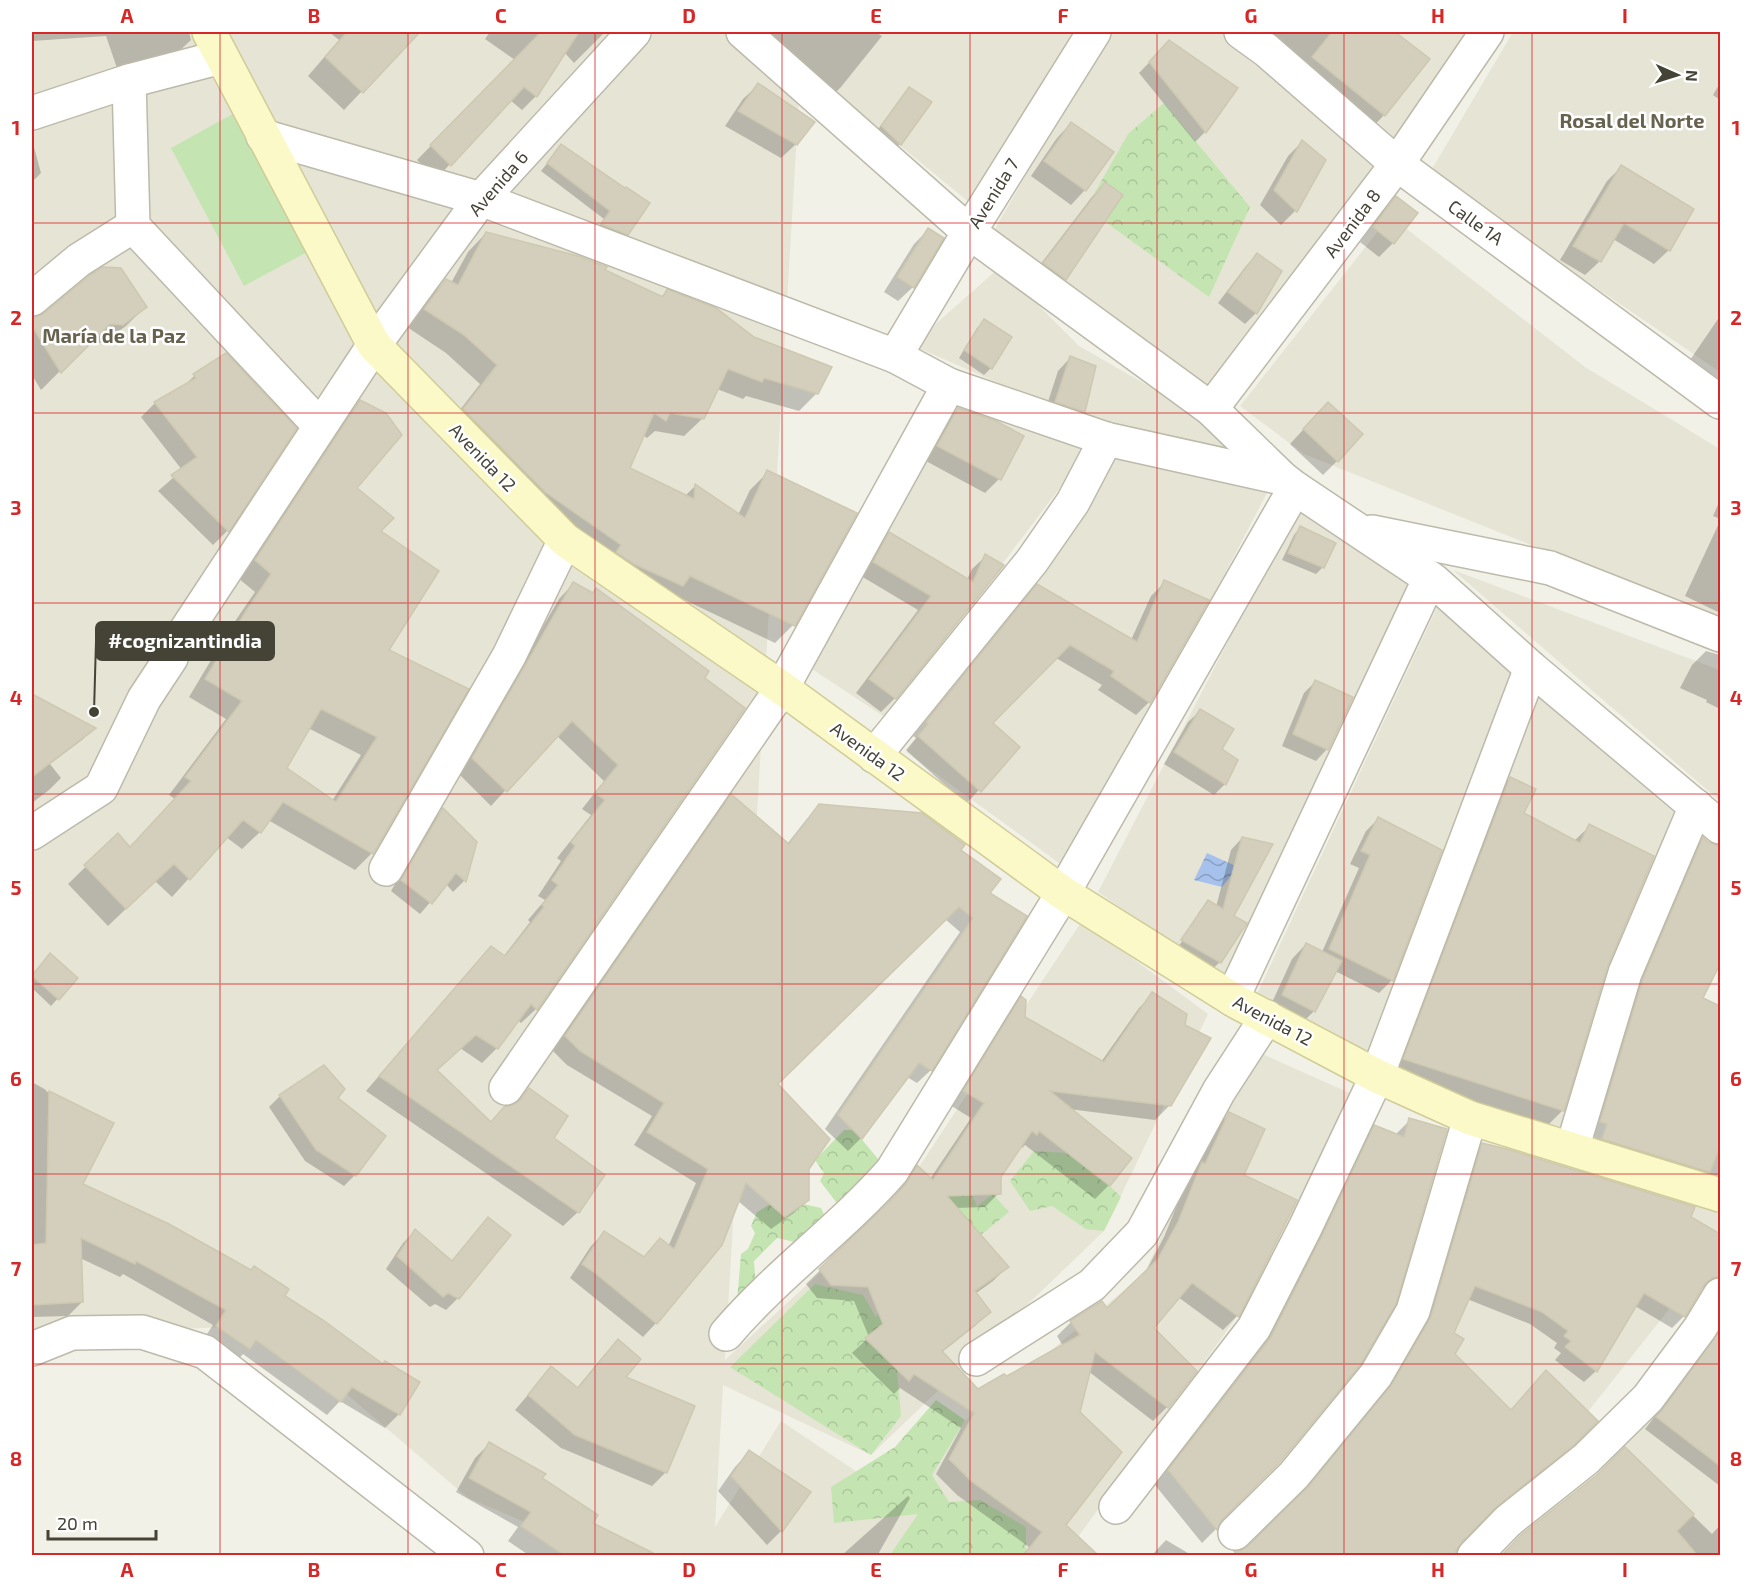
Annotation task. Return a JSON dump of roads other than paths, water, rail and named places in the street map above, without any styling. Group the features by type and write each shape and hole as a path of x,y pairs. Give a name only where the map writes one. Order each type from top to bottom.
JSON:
{"street":[{"name":"Avenida 6","path":"32,833 101,788 144,699 171,658 175,647 374,345 482,199 634,32"},
{"path":"743,32 969,232 1211,409 1288,483 1430,578 1531,668 1720,827"},
{"name":"Avenida 7","path":"895,356 969,232 1094,32"},
{"name":"Calle 1A","path":"1241,32 1266,50 1397,164 1720,402"},
{"name":"Avenida 8","path":"1211,409 1397,164 1486,32"},
{"path":"32,113 129,81 215,44"},
{"name":"Avenida 12","path":"215,44 374,345 565,540 782,688 1063,893 1232,999 1377,1076 1470,1118 1720,1195"},
{"path":"129,81 132,226 320,426"},
{"path":"264,136 482,199 895,356 948,385 1106,439 1288,483"},
{"path":"32,299 79,260 132,226"},
{"path":"506,1088 782,688 948,385"},
{"path":"874,756 1032,561 1073,502 1106,439"},
{"path":"726,1334 745,1312 871,1195 892,1171 1063,893 1288,483"},
{"path":"1356,529 1550,568 1720,635"},
{"path":"386,868 509,656 565,540"},
{"path":"1232,999 1430,578"},
{"path":"1116,1508 1254,1328 1305,1228 1377,1076 1531,668"},
{"path":"1572,1149 1625,973 1696,806"},
{"path":"976,1359 1092,1285 1142,1233 1219,1091 1266,1017"},
{"path":"1235,1533 1294,1475 1376,1376 1413,1311 1470,1118"},
{"path":"1474,1556 1508,1521 1586,1459 1648,1398 1700,1328 1720,1295"},
{"path":"32,1349 72,1333 142,1332 205,1352 467,1556"}],"water":[{"path":"1207,853 1238,867 1222,887 1194,880"}],"place":[{"name":"#cognizantindia","path":"94,712"}],"district":[{"name":"Rosal del Norte","path":"1632,120"},
{"name":"María de la Paz","path":"114,335"}]}
